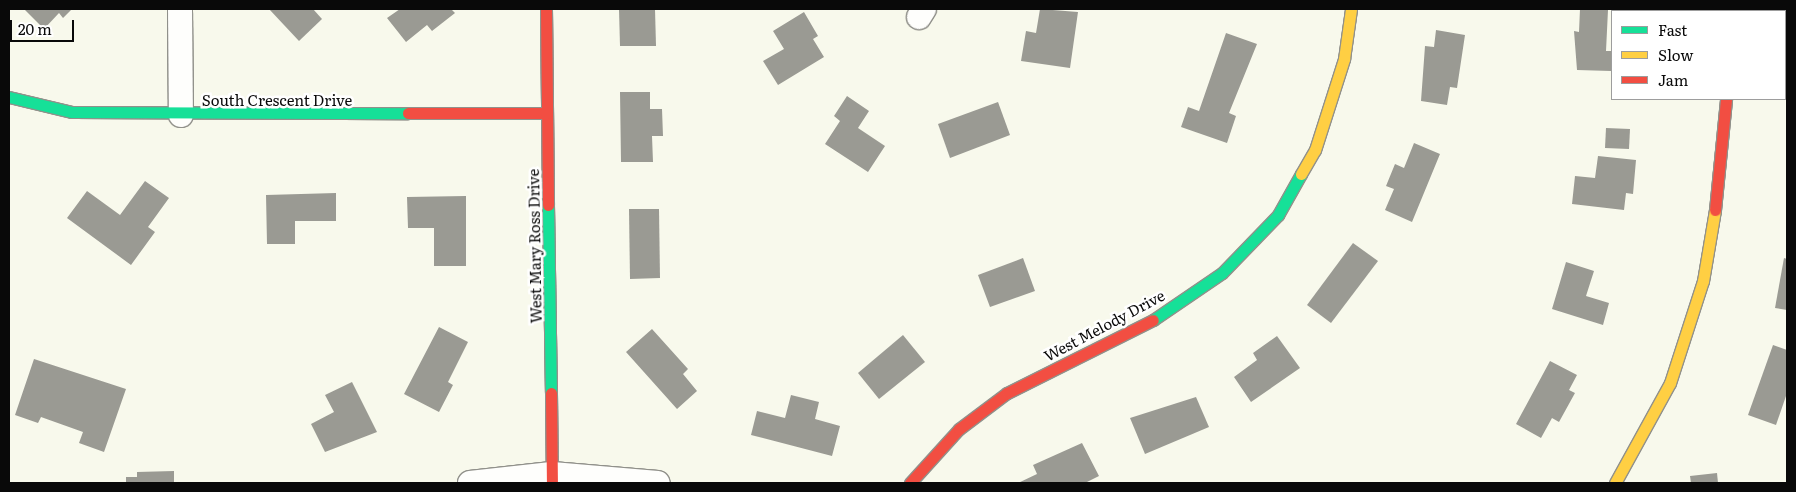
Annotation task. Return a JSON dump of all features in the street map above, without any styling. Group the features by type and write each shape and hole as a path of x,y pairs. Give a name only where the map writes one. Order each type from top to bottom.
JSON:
{"street":[{"path":"180,9 181,114"},
{"name":"West Mary Ross Drive","path":"546,9 552,478"},
{"name":"West Melody Drive","path":"910,483 959,429 1007,393 1153,320 1222,273 1278,215 1315,150 1344,59 1351,9"},
{"name":"South Crescent Drive","path":"9,97 72,112 181,114 547,113"},
{"path":"1615,483 1670,383 1703,281 1722,172 1726,100"},
{"path":"470,483 552,478 658,483"}],"building":[{"path":"24,9 72,9 63,18 59,13 44,29"},
{"path":"269,9 313,9 322,19 299,41"},
{"path":"400,9 451,9 455,13 432,31 427,25 406,42 387,18"},
{"path":"619,9 655,9 656,46 620,46"},
{"path":"1040,9 1078,12 1070,68 1021,61 1026,31 1036,33"},
{"path":"1580,9 1608,10 1606,51 1611,51 1611,71 1577,70 1574,31 1579,32"},
{"path":"804,12 818,36 813,39 824,57 778,85 763,61 784,49 773,31"},
{"path":"1436,30 1465,35 1457,88 1450,87 1447,105 1421,101 1425,46 1434,47"},
{"path":"1226,33 1257,44 1229,113 1236,116 1227,143 1181,127 1188,107 1199,111"},
{"path":"620,92 650,92 650,109 662,109 663,136 652,136 653,162 621,162"},
{"path":"847,96 869,111 858,128 885,146 868,172 825,144 840,121 834,116"},
{"path":"998,102 1010,135 950,158 938,124"},
{"path":"1606,128 1630,129 1629,149 1605,148"},
{"path":"1414,143 1440,154 1412,222 1385,210 1394,189 1386,186 1395,164 1404,168"},
{"path":"1598,156 1636,160 1633,194 1626,193 1624,210 1572,204 1575,176 1595,178"},
{"path":"145,181 169,198 148,227 155,232 131,265 67,218 87,191 120,215"},
{"path":"336,193 336,221 295,221 295,244 267,244 266,195"},
{"path":"466,196 466,266 434,266 434,228 408,228 407,197"},
{"path":"629,209 659,209 660,278 630,279"},
{"path":"1353,243 1378,261 1331,323 1307,305"},
{"path":"1023,258 1035,291 990,307 978,275"},
{"path":"1784,258 1787,259 1787,310 1775,308"},
{"path":"1566,262 1594,271 1586,296 1609,303 1603,325 1552,309"},
{"path":"439,327 468,342 448,382 453,385 439,412 404,394"},
{"path":"652,329 688,369 683,374 697,391 677,409 626,352"},
{"path":"903,335 925,362 879,399 858,373"},
{"path":"1277,336 1300,368 1251,402 1234,377 1257,360 1253,353"},
{"path":"1773,345 1787,350 1787,393 1776,425 1748,415"},
{"path":"34,359 126,389 104,452 79,443 83,432 41,417 38,423 15,415"},
{"path":"1550,361 1577,375 1569,390 1575,393 1559,422 1552,418 1541,438 1516,424"},
{"path":"352,382 377,432 325,452 311,424 334,412 325,395"},
{"path":"791,395 819,402 815,419 840,426 832,456 751,435 757,411 785,418"},
{"path":"1196,397 1209,427 1145,454 1130,418"},
{"path":"1082,443 1099,476 1085,483 1018,483 1037,474 1033,465"},
{"path":"174,471 174,483 126,483 126,477 137,477 137,472"},
{"path":"1717,473 1718,483 1691,483 1690,476"}],"traffic: fast":[{"path":"9,97 72,112 408,113"},
{"path":"1153,320 1222,273 1278,215 1301,174"},
{"path":"548,205 551,393"}],"traffic: slow":[{"path":"1301,174 1315,150 1344,59 1351,9"},
{"path":"1615,483 1670,383 1703,281 1715,210"}],"traffic: jam":[{"path":"546,9 548,205"},
{"path":"1715,210 1726,100"},
{"path":"408,113 547,113"},
{"path":"910,483 959,429 1007,393 1153,320"},
{"path":"551,393 552,483"}]}
